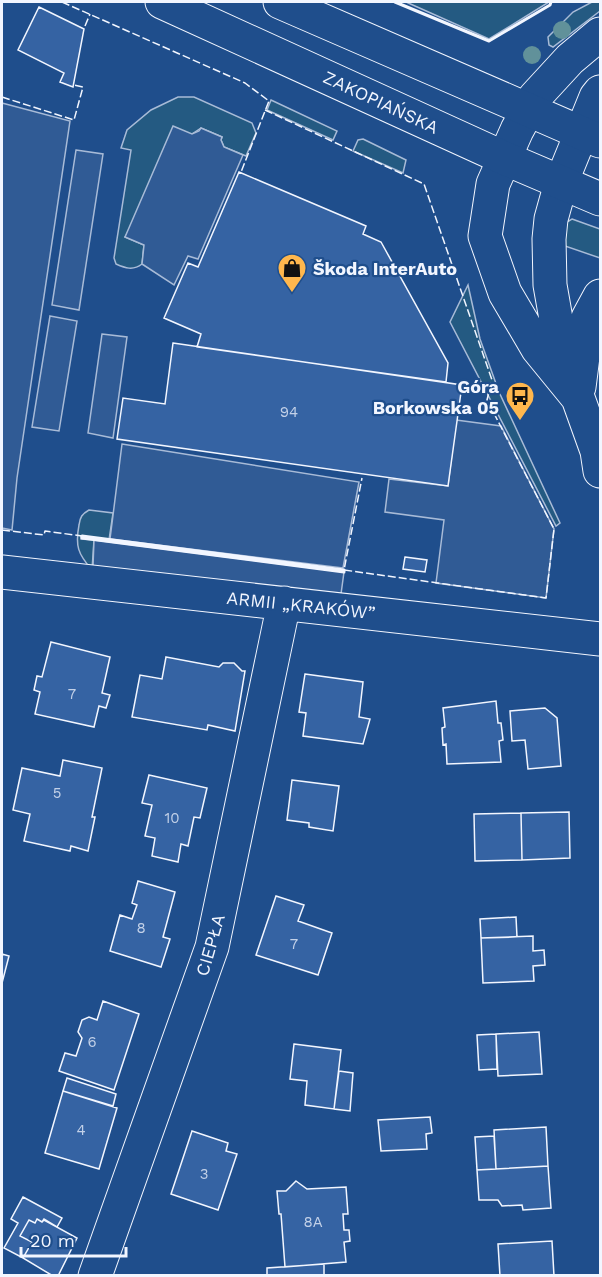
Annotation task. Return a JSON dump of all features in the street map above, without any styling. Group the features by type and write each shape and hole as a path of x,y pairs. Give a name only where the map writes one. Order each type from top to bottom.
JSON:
{"street":[{"name":"ZAKOPIAŃSKA","path":"162,2 504,158 600,199"},
{"path":"280,2 590,136"},
{"path":"578,398 538,349 505,293 485,236 493,184 528,109 535,97 570,59 600,34"},
{"path":"600,92 596,97 590,136 561,183 551,219 549,238 550,285 559,336 597,451 600,471"},
{"path":"578,398 588,318 600,296"},
{"name":"ARMII „KRAKÓW”","path":"2,572 600,639"},
{"name":"CIEPŁA","path":"95,1275 212,947 284,603"}],"shaded area":[{"path":"406,2 549,2 489,39"},
{"path":"592,2 600,2 600,11 553,47 549,45 548,37 573,12"},
{"path":"178,97 194,97 252,123 256,133 246,156 224,147 222,137 201,128 192,134 125,237 144,245 142,264 132,268 123,267 116,264 114,258 131,150 121,148 127,130 151,110"},
{"path":"271,100 337,131 333,140 267,110"},
{"path":"2,103 70,121 17,478 12,530 2,528"},
{"path":"173,126 192,134 201,128 222,137 224,147 243,155 198,259 188,256 174,285 142,264 144,245 125,237"},
{"path":"363,139 406,160 403,173 353,151 358,140"},
{"path":"76,150 103,154 79,310 52,305"},
{"path":"572,219 600,229 600,258 565,246 564,236 567,222"},
{"path":"468,285 480,339 499,392 560,523 556,526 450,322"},
{"path":"50,316 77,321 59,431 32,427"},
{"path":"102,334 127,337 113,438 88,433"},
{"path":"456,420 501,426 554,529 546,598 436,583 444,520 385,512 389,479 448,486"},
{"path":"122,444 359,482 343,568 110,539"},
{"path":"89,510 113,513 109,540 81,536 81,539 94,540 92,570 81,554 77,539 79,522 83,514"},
{"path":"94,540 344,572 341,594 93,566"}],"building":[{"path":"39,7 84,29 73,87 60,82 64,73 18,50"},
{"name":"Škoda InterAuto","path":"239,172 366,226 363,234 381,242 448,363 446,382 197,347 201,334 164,318 188,263 198,267"},
{"path":"173,343 462,385 448,486 117,439 123,398 165,404"},
{"path":"405,557 427,560 425,572 403,569"},
{"path":"51,642 110,657 102,693 110,695 106,708 99,706 94,727 35,714 40,692 34,690 37,676 42,677"},
{"path":"166,657 219,667 223,663 234,663 245,671 235,731 208,725 207,730 132,717 140,675 162,679"},
{"path":"305,674 363,682 359,717 370,719 363,744 303,736 306,713 299,712"},
{"path":"496,701 498,723 501,723 503,740 499,741 501,762 447,764 446,744 443,745 442,728 445,727 443,708"},
{"path":"545,708 557,718 561,766 528,769 525,740 512,741 510,711"},
{"path":"63,760 102,768 88,851 71,846 70,851 24,841 30,814 13,810 22,768 60,776"},
{"path":"149,775 207,788 200,818 194,817 188,846 181,844 178,862 152,856 155,838 145,836 152,805 142,803"},
{"path":"292,780 339,786 333,831 309,827 309,823 287,820"},
{"path":"569,812 570,858 522,860 521,813"},
{"path":"521,813 522,860 475,861 474,814"},
{"path":"138,881 175,892 163,937 170,939 161,967 110,951 120,915 132,919 137,905 132,903"},
{"path":"276,896 304,905 298,921 332,933 318,975 256,955"},
{"path":"516,917 517,937 481,938 480,919"},
{"path":"533,936 533,951 544,950 545,965 533,966 534,981 483,983 481,938"},
{"path":"2,954 9,956 2,983"},
{"path":"103,1001 139,1014 114,1090 59,1071 65,1053 76,1056 82,1038 78,1032 82,1020 89,1017 97,1020"},
{"path":"539,1032 542,1074 498,1076 496,1034"},
{"path":"496,1034 497,1069 479,1070 477,1035"},
{"path":"294,1044 341,1050 334,1109 305,1105 307,1081 290,1079"},
{"path":"339,1071 353,1073 350,1111 334,1109"},
{"path":"67,1078 116,1094 113,1106 63,1091"},
{"path":"63,1091 117,1108 99,1169 45,1153"},
{"path":"430,1117 432,1133 426,1134 427,1149 381,1151 378,1120"},
{"path":"546,1127 548,1166 496,1169 494,1130"},
{"path":"192,1131 228,1143 226,1151 237,1154 218,1210 171,1194"},
{"path":"494,1136 496,1169 477,1170 475,1137"},
{"path":"548,1166 551,1208 523,1210 522,1205 502,1206 498,1200 479,1200 477,1170"},
{"path":"296,1181 307,1189 346,1187 348,1214 343,1214 344,1230 349,1230 350,1241 344,1242 346,1262 285,1267 277,1191 286,1191"},
{"path":"23,1197 62,1218 57,1227 44,1219 42,1222 37,1219 35,1223 29,1220 20,1236 32,1242 23,1258 4,1248 18,1223 11,1219"},
{"path":"37,1219 42,1222 44,1220 77,1238 58,1276 53,1276 23,1258 32,1242 20,1236 29,1220 35,1223"},
{"path":"552,1241 554,1276 500,1276 498,1244"},
{"path":"324,1264 324,1276 267,1276 267,1268"}],"fence":[{"path":"62,2 245,83 269,101 241,172"},
{"path":"85,26 90,14"},
{"path":"2,97 74,120 83,87 74,85"},
{"path":"265,110 424,184 492,380 487,400 554,529 546,598 344,570 362,478"},
{"path":"2,530 44,535 45,531 82,536"}],"wall":[{"path":"395,2 489,41 550,5 551,2"},
{"path":"82,536 344,570 344,572 82,538 82,536"}],"place":[{"name":"Škoda InterAuto","path":"292,294"},
{"name":"Góra Borkowska 05","path":"520,422"}]}
